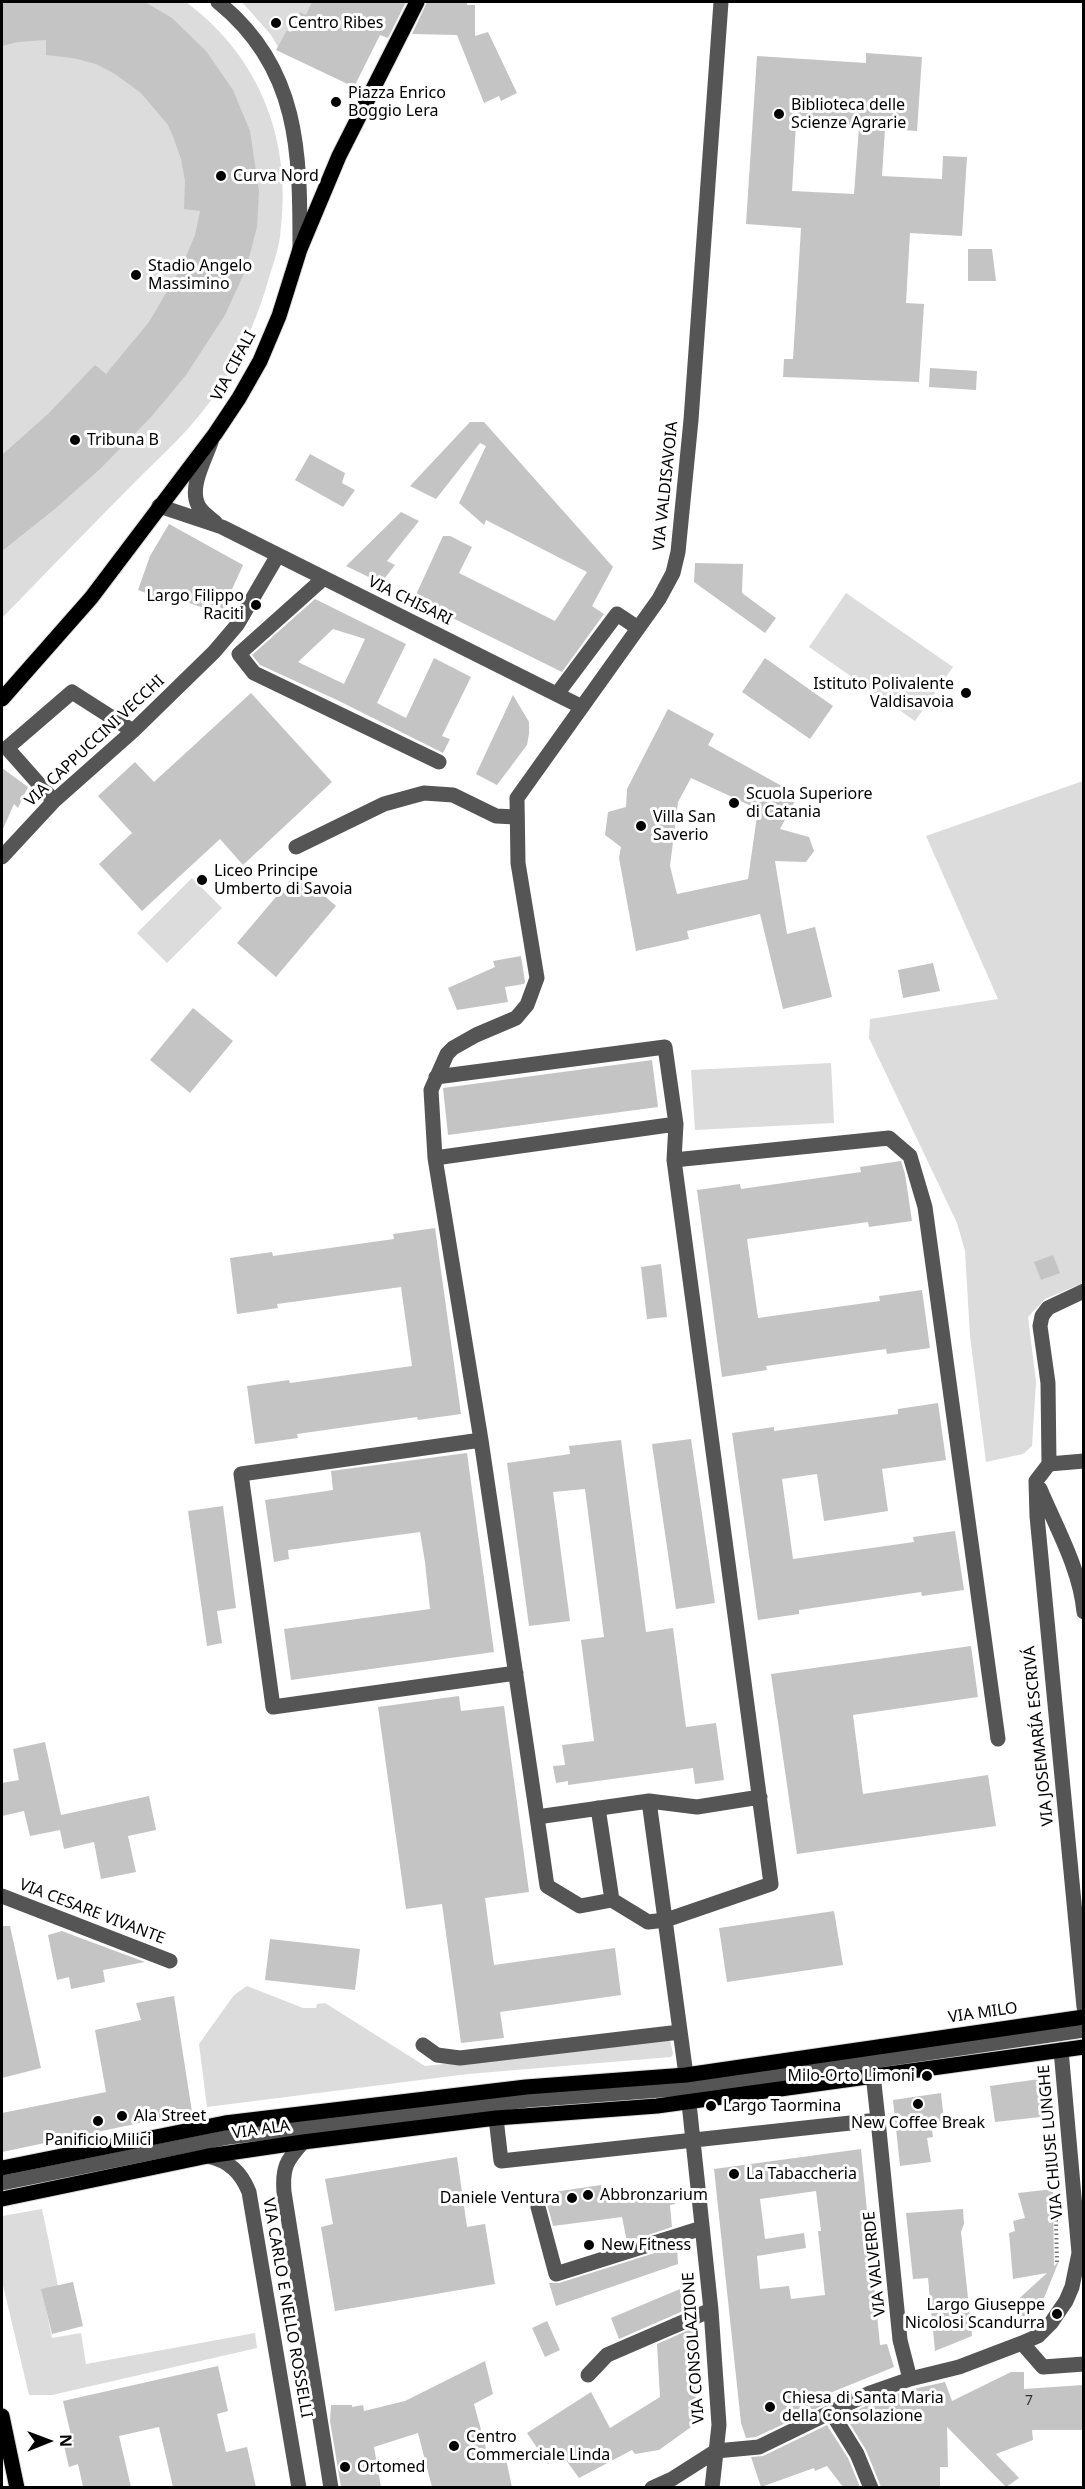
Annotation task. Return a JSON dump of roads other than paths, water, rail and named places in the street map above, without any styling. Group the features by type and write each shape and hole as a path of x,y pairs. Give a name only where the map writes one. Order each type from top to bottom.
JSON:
{"main road":[{"name":"VIA CIFALI","path":"2,699 92,597 214,434 260,361 279,316 300,249 339,156 417,2"},
{"name":"VIA MILO","path":"872,2061 887,2045 1083,2017"},
{"path":"687,2088 872,2061 890,2073 1083,2047"},
{"path":"687,2088 872,2061"},
{"name":"VIA ALA","path":"2,2168 225,2122 526,2087 687,2088"},
{"name":"VIA ALA","path":"2,2199 208,2156 303,2142 529,2116 687,2088"},
{"path":"2,2416 17,2486"}],"street":[{"path":"218,2 246,29 271,62 284,91 295,135 300,202 300,249"},
{"name":"VIA VALDISAVOIA","path":"436,1077 447,1054 453,1048 476,1035 516,1018 531,996 537,978 518,863 517,798 668,584 677,558 691,420 721,2"},
{"path":"214,434 199,474 196,497 202,512 222,527"},
{"path":"159,506 222,527"},
{"name":"VIA CHISARI","path":"222,527 582,707"},
{"name":"VIA CAPPUCCINI VECCHI","path":"2,858 54,801 133,731 214,652 237,625 278,555"},
{"path":"324,578 239,654 254,674 439,762"},
{"path":"556,694 617,614 638,628"},
{"path":"54,801 7,748 72,692 133,731"},
{"path":"296,847 384,804 424,793 453,795 496,816 516,817"},
{"path":"665,1047 676,1124 674,1160 771,1884 666,1920 648,1922 612,1900 580,1906 547,1886 481,1440 435,1158 431,1090 436,1077 665,1047"},
{"path":"435,1158 676,1124"},
{"path":"674,1160 889,1138 910,1156 925,1207 998,1738"},
{"path":"1083,1291 1048,1308 1042,1316 1040,1326 1048,1383 1049,1464 1036,1481 1082,1589 1083,1612"},
{"path":"481,1440 241,1474 273,1707 516,1673"},
{"path":"1049,1464 1083,1461"},
{"name":"VIA JOSEMARÍA ESCRIVÁ","path":"1036,1481 1049,1658 1080,1921 1083,2007"},
{"path":"537,1816 649,1801 697,1807 760,1797"},
{"name":"VIA CONSOLAZIONE","path":"649,1801 687,2088 711,2310 718,2425 712,2487"},
{"path":"598,1808 612,1900"},
{"name":"VIA CESARE VIVANTE","path":"2,1896 170,1961"},
{"path":"872,2061 1083,2030"},
{"path":"423,2045 437,2055 460,2058 680,2032"},
{"name":"VIA CHIUSE LUNGHE","path":"716,2451 759,2447 870,2393 910,2379 959,2367 1022,2343 1038,2336 1059,2312 1072,2287 1081,2253 1077,2231 1061,2050"},
{"name":"VIA VALVERDE","path":"872,2061 900,2340 910,2379"},
{"path":"2,2183 229,2137 527,2100 687,2088"},
{"path":"496,2118 501,2161 878,2120"},
{"name":"VIA CARLO E NELLO ROSSELLI","path":"303,2142 290,2158 283,2172 284,2192 331,2487"},
{"name":"VIA CARLO E NELLO ROSSELLI","path":"208,2156 220,2159 239,2172 249,2192 298,2487"},
{"path":"538,2207 556,2274 702,2228"},
{"path":"588,2374 607,2355 711,2310"},
{"path":"1022,2343 1043,2367 1083,2364"},
{"path":"831,2412 857,2454 872,2487"},
{"path":"652,2487 672,2479 716,2451"}],"place":[{"name":"Centro Ribes","path":"276,23"},
{"name":"Piazza Enrico Boggio Lera","path":"336,102"},
{"name":"Biblioteca delle Scienze Agrarie","path":"779,114"},
{"name":"Curva Nord","path":"221,176"},
{"name":"Stadio Angelo Massimino","path":"136,275"},
{"name":"Tribuna B","path":"75,440"},
{"name":"Largo Filippo Raciti","path":"256,605"},
{"name":"Istituto Polivalente Valdisavoia","path":"966,693"},
{"name":"Scuola Superiore di Catania","path":"734,803"},
{"name":"Villa San Saverio","path":"641,826"},
{"name":"Liceo Principe Umberto di Savoia","path":"202,880"},
{"name":"Milo-Orto Limoni","path":"927,2076"},
{"name":"New Coffee Break","path":"918,2104"},
{"name":"Largo Taormina","path":"711,2106"},
{"name":"Ala Street","path":"122,2116"},
{"name":"Panificio Milici","path":"98,2121"},
{"name":"La Tabaccheria","path":"734,2174"},
{"name":"Abbronzarium","path":"588,2195"},
{"name":"Daniele Ventura","path":"572,2198"},
{"name":"New Fitness","path":"589,2245"},
{"name":"Largo Giuseppe Nicolosi Scandurra","path":"1057,2314"},
{"name":"Chiesa di Santa Maria della Consolazione","path":"770,2407"},
{"name":"Centro Commerciale Linda","path":"454,2446"},
{"name":"Ortomed","path":"345,2467"}]}
